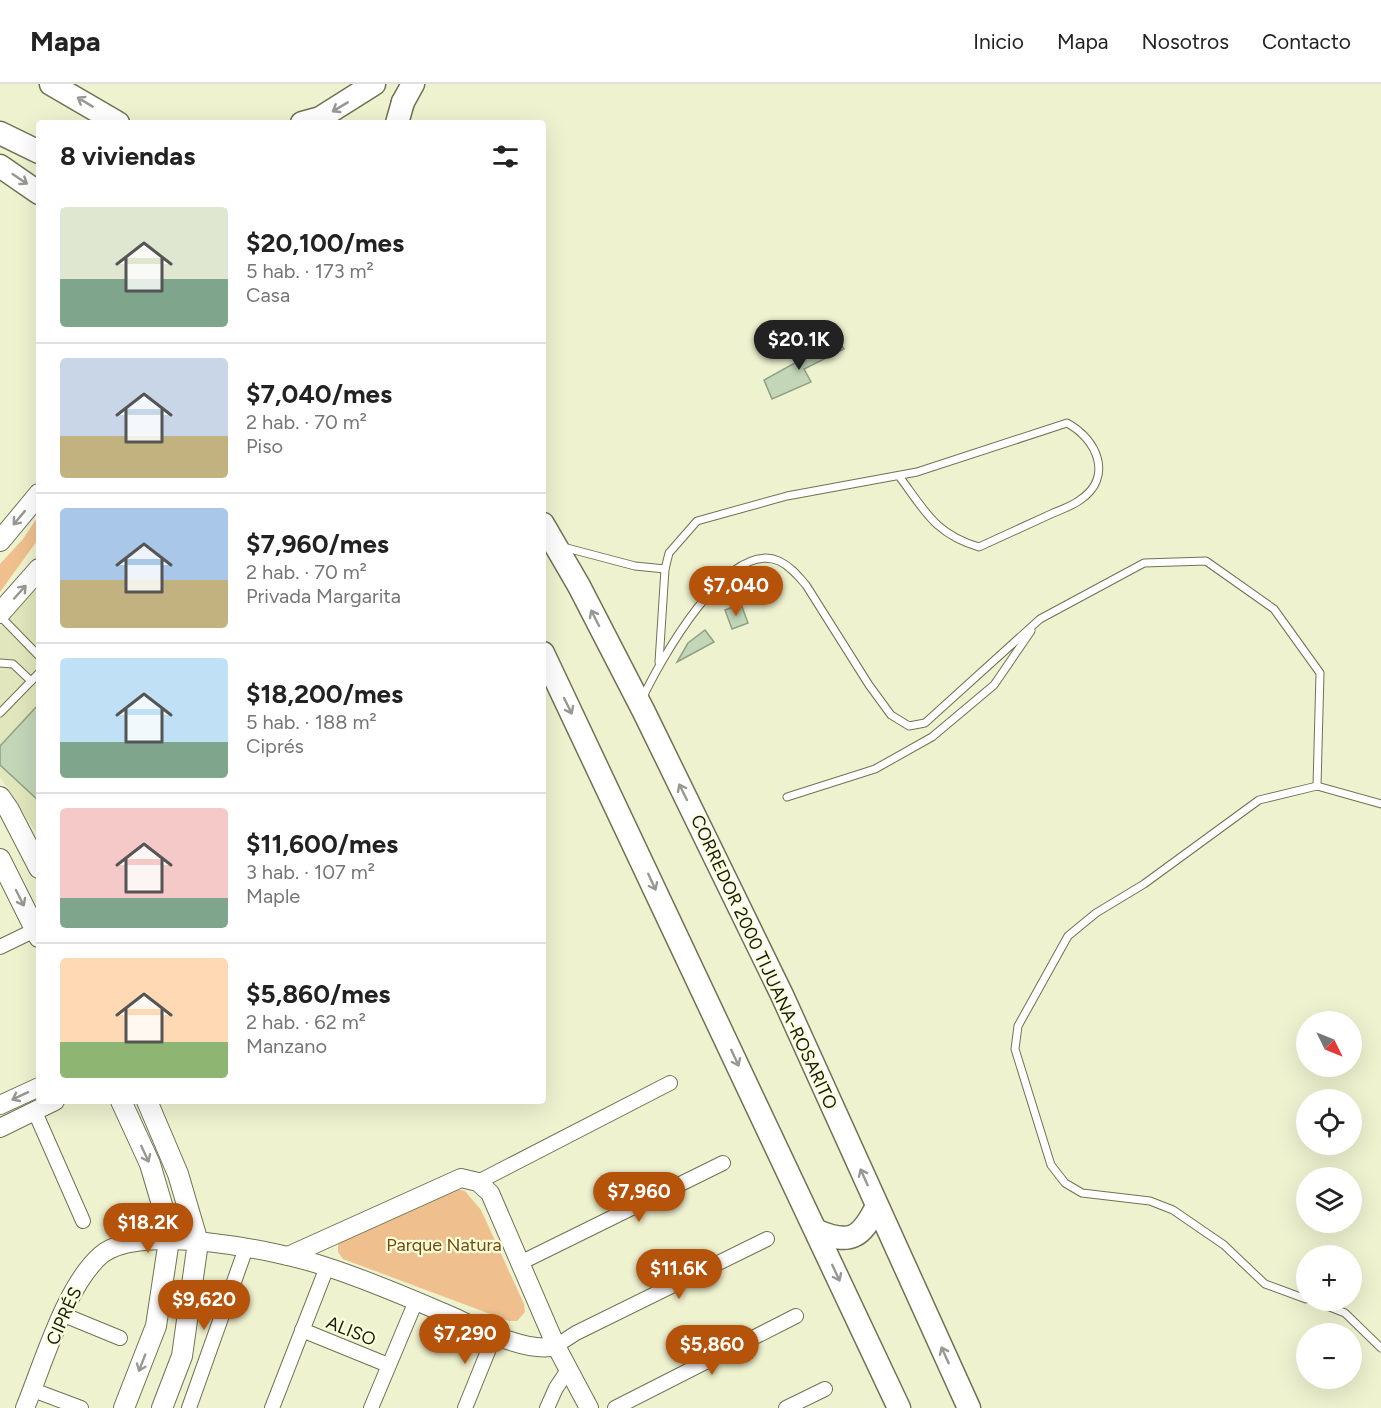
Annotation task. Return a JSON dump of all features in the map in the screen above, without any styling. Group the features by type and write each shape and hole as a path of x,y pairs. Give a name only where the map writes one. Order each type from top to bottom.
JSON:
{"highway":[{"path":"51,84 113,120"},
{"path":"313,120 320,118 374,84"},
{"path":"0,133 36,151"},
{"path":"0,166 36,191"},
{"name":"CORREDOR 2000 TIJUANA-ROSARITO","path":"546,529 640,704 782,995 969,1408"},
{"path":"546,659 899,1408"},
{"path":"817,1231 843,1240 861,1233 877,1206"}],"main road":[{"path":"0,541 36,498"},
{"path":"0,615 36,573"},
{"path":"0,797 36,862"},
{"path":"0,859 36,932"},
{"path":"122,1104 150,1164 166,1218 169,1240 156,1326 124,1408"},
{"path":"148,1104 178,1174 198,1242 182,1356 162,1408"}],"street":[{"path":"0,947 36,934"},
{"path":"478,1182 670,1083"},
{"path":"0,1105 36,1088"},
{"path":"0,1128 49,1104"},
{"path":"34,1112 82,1221"},
{"path":"520,1263 723,1163"},
{"path":"288,1256 461,1178 478,1182 490,1193 556,1346 589,1408"},
{"path":"556,1346 768,1239"},
{"name":"CIPRÉS","path":"25,1408 75,1288 87,1270 103,1254 128,1242 169,1240 198,1242 288,1256 327,1267 495,1334 533,1346 556,1346"},
{"path":"189,1408 246,1248"},
{"path":"272,1408 327,1267"},
{"name":"ALISO","path":"371,1408 416,1302"},
{"path":"64,1315 120,1338"},
{"path":"615,1408 796,1316"},
{"name":"ALISO","path":"302,1330 388,1365"},
{"path":"465,1408 495,1334"},
{"path":"547,1408 568,1370"},
{"path":"786,1408 825,1389"},
{"path":"33,1390 81,1408"}],"lane":[{"path":"659,664 665,569 669,553 697,521 787,496 899,476 1067,423 1082,431 1094,447 1099,461 1096,483 1081,500 979,547 955,540 933,522 899,476"},
{"path":"555,544 635,566 665,569"},
{"path":"640,704 659,664 698,605 729,575 756,559 777,560 795,572 806,585 891,716 909,726 925,723 1040,619 1144,563 1206,561 1275,609 1320,673 1317,786"},
{"path":"0,615 36,654"},
{"path":"787,797 875,770 933,737 994,685 1040,619"},
{"path":"0,663 12,663 31,681"},
{"path":"0,713 36,676"},
{"path":"1296,1295 1265,1284 1224,1245 1173,1210 1150,1201 1082,1193 1065,1183 1051,1165 1015,1049 1018,1026 1068,936 1096,913 1144,884 1258,800 1317,786 1381,804"},
{"path":"1340,1311 1345,1313 1381,1348"}],"shaded area":[{"path":"36,590 36,832 0,777 0,626"}],"green space":[{"path":"36,520 36,542 0,592 0,564 23,539"},
{"name":"Parque Natura","path":"451,1188 465,1191 481,1210 524,1304 525,1312 517,1321 509,1321 343,1259 338,1252 338,1245 344,1239"}],"building":[{"path":"838,339 844,349 804,369 811,382 772,399 764,380"},
{"path":"741,604 748,623 732,629 725,610"},
{"path":"705,630 714,642 677,662 688,643"},
{"path":"36,707 36,798 0,765 0,746"}]}
